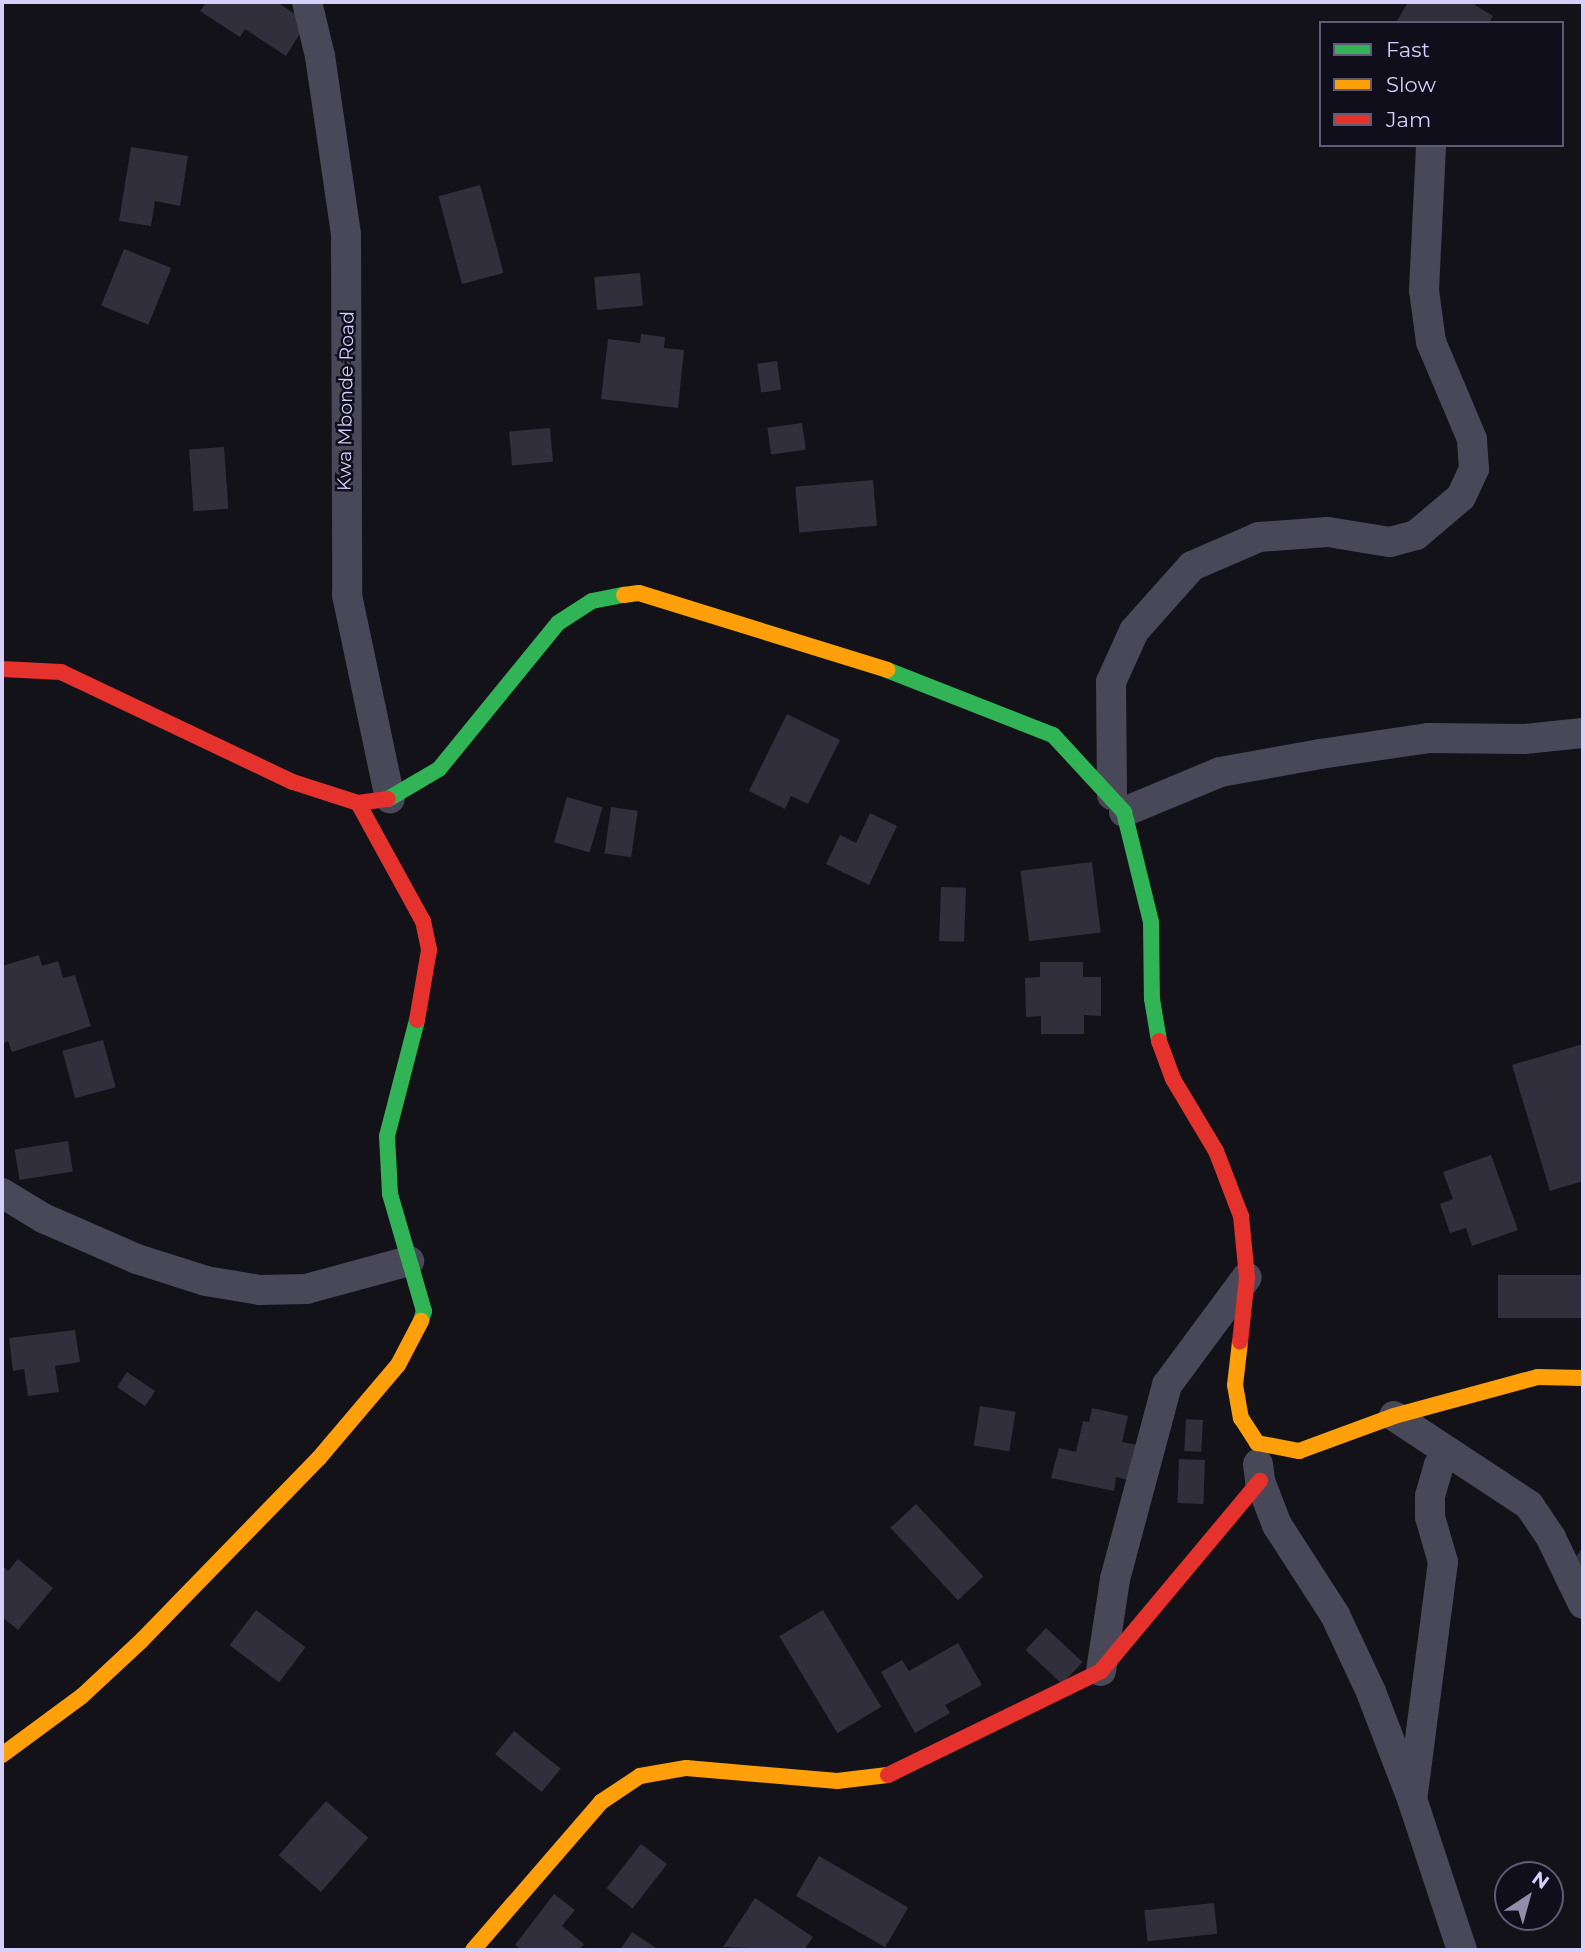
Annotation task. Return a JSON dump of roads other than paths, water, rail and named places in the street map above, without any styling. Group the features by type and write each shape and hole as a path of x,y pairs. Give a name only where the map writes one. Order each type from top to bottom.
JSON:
{"street":[{"name":"Kwa Mbonde Road","path":"312,4 346,235 347,595 390,799"},
{"path":"1431,147 1424,290 1431,342 1472,439 1474,469 1461,497 1416,535 1390,542 1328,532 1259,537 1192,566 1135,631 1111,682 1118,804 1151,922 1152,999 1158,1039 1173,1079 1216,1151 1241,1216 1247,1277 1235,1385 1241,1418 1257,1443 1259,1481 1277,1525 1335,1615 1412,1798 1462,1950"},
{"path":"2,669 61,672 203,742 293,782 358,803 390,799 439,769 558,623 592,601 639,593 921,680 1053,735 1118,804"},
{"path":"1118,804 1220,772 1320,754 1428,738 1524,739 1583,733"},
{"path":"2,1755 82,1696 142,1640 319,1458 398,1365 424,1311 390,1194 387,1136 426,984 429,950 423,921 358,803"},
{"path":"2,1193 43,1219 137,1259 205,1281 260,1290 306,1289 410,1261"},
{"path":"1101,1671 1115,1578 1167,1385 1247,1277"},
{"path":"1257,1443 1299,1451 1394,1416 1538,1377 1583,1378"},
{"path":"1394,1416 1529,1506 1551,1538 1583,1604"},
{"path":"1412,1798 1443,1562 1430,1496 1439,1465 1449,1452"},
{"path":"473,1950 601,1802 640,1776 686,1768 838,1781 881,1777 1101,1671 1259,1481"}]}
